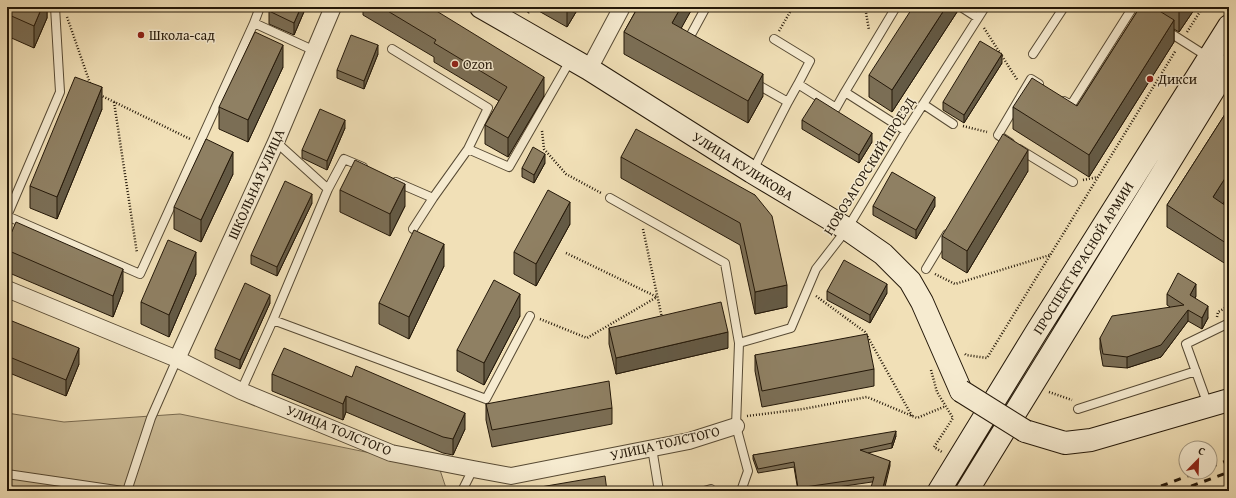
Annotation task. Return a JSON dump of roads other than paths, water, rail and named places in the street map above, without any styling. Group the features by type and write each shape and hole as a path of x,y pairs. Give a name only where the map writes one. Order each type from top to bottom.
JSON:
{"main road":[{"name":"УЛИЦА КУЛИКОВА","path":"481,7 580,64 752,172 847,229 883,254 910,280 922,302 954,391 1025,431 1065,443 1092,440 1208,406"},
{"name":"ПРОСПЕКТ КРАСНОЙ АРМИИ","path":"939,491 1229,26"},
{"name":"ПРОСПЕКТ КРАСНОЙ АРМИИ","path":"966,491 1229,65"},
{"path":"1208,406 1229,400"}],"street":[{"name":"ШКОЛЬНАЯ УЛИЦА","path":"177,359 276,142 333,7"},
{"path":"580,64 622,7"},
{"name":"УЛИЦА ТОЛСТОГО","path":"7,289 177,359 241,390 391,453 510,476 690,441 736,422"}],"lane":[{"path":"55,7 60,92 7,216 140,274 260,7"},
{"path":"694,46 687,42 706,7"},
{"path":"798,84 836,108 896,7"},
{"path":"961,7 978,18"},
{"name":"НОВОЗАГОРСКИЙ ПРОЕЗД","path":"739,343 792,328 816,269 847,229 906,131 985,7"},
{"path":"1033,54 1064,7"},
{"path":"1058,97 1071,105 1135,9"},
{"path":"254,23 315,51"},
{"path":"1157,24 1209,58"},
{"path":"752,172 810,62 774,39"},
{"path":"392,49 488,108 468,149 433,198 413,230"},
{"path":"468,149 509,167 540,114 580,64"},
{"path":"748,78 788,102"},
{"path":"1044,88 1031,79 998,135 1004,143 1073,182"},
{"path":"845,92 906,131"},
{"path":"923,104 953,124"},
{"path":"276,142 328,189"},
{"path":"241,390 273,320 328,189 344,159 372,171"},
{"path":"385,177 433,198"},
{"path":"610,198 724,263 739,343 736,422 748,471 741,491"},
{"path":"926,269 954,224"},
{"path":"273,320 486,399 530,316"},
{"path":"1208,406 1186,344 1229,323"},
{"path":"127,491 151,418 177,359"},
{"path":"1078,409 1196,371"},
{"path":"652,448 659,491"},
{"path":"462,491 473,468"},
{"path":"7,474 123,491"}],"railway":[{"path":"1218,464 1229,460"},
{"path":"1178,491 1229,472"},
{"path":"1148,491 1178,480"}],"place":[{"name":"Школа-сад","path":"141,35"},
{"name":"Ozon","path":"455,64"},
{"name":"Дикси","path":"1150,79"}]}
